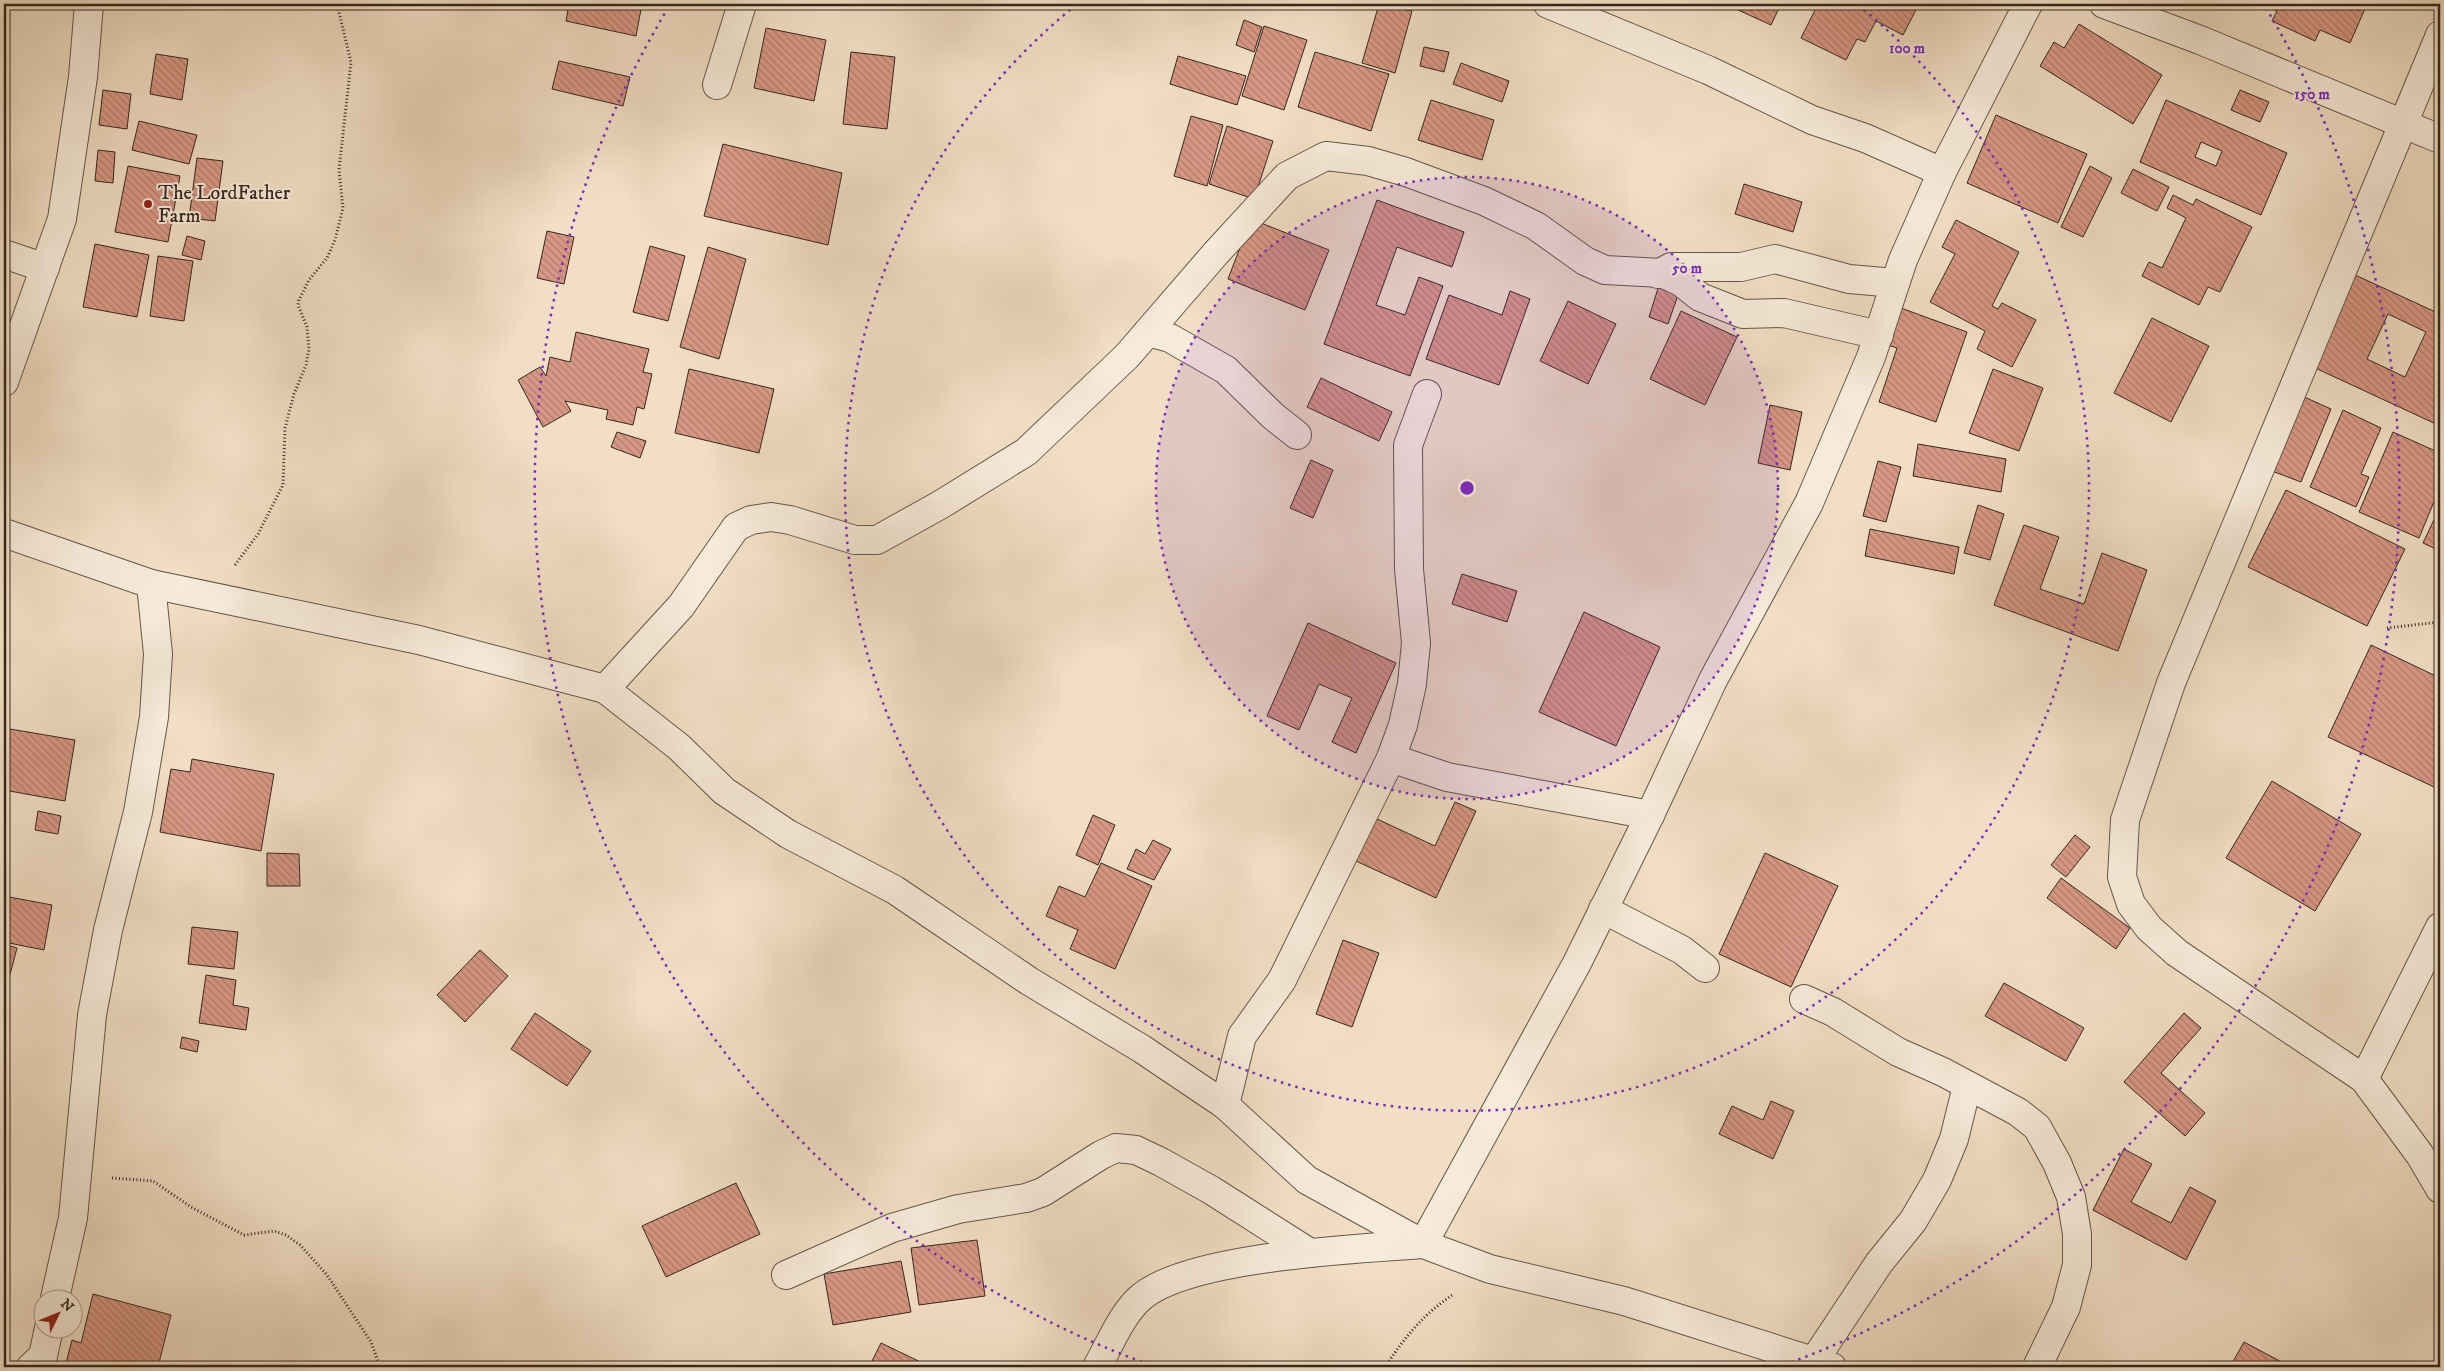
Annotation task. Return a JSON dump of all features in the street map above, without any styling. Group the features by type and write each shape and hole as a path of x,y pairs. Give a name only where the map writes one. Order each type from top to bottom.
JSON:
{"street":[{"path":"4,382 62,219 83,77 89,4"},
{"path":"717,85 742,4"},
{"path":"1548,4 1708,70 1812,120 1865,138 1942,172"},
{"path":"1423,1244 1577,963 1650,815 1713,680 1809,503 1879,335 1903,260 1942,172 2028,4"},
{"path":"2104,4 2200,40 2440,139"},
{"path":"2440,35 2171,683 2125,820 2122,877 2131,904 2149,928 2177,953 2364,1080 2415,1148 2440,1189"},
{"path":"606,689 681,606 736,527 750,520 771,517 790,520 855,540 877,540 940,505 1026,452 1127,356 1287,176 1326,156 1368,160 1484,201 1536,226 1585,261 1605,270 1658,274 1681,282 1700,297 1743,314 1784,313 1879,335"},
{"path":"4,254 45,268"},
{"path":"1658,274 1671,267 1740,267 1775,259 1849,279 1895,283"},
{"path":"1148,332 1170,338 1226,370 1273,416 1297,435"},
{"path":"1225,1105 1242,1036 1282,980 1391,758 1403,725 1412,684 1416,643 1409,570 1408,445 1427,394"},
{"path":"4,533 151,584 419,640 606,689 679,746 724,791 788,834 894,890 1029,981 1142,1049 1225,1105 1307,1180 1423,1244 1490,1269 1624,1301 1780,1359 1823,1364 1879,1263 1913,1221 1937,1180 1954,1139 1967,1086"},
{"path":"57,1288 73,1218 79,1176 92,1015 108,930 138,812 154,717 158,654 151,584"},
{"path":"1391,758 1447,777 1650,815"},
{"path":"1603,909 1666,941 1705,968"},
{"path":"2364,1080 2440,927"},
{"path":"1804,999 1834,1012 1898,1052 1943,1072 2018,1112 2037,1127 2057,1163 2071,1197 2077,1234 2077,1265 2066,1306 2037,1367"},
{"path":"786,1275 892,1228 958,1209 1026,1198 1043,1192 1101,1155 1116,1148 1136,1150 1161,1162 1211,1190 1310,1254"},
{"path":"1097,1367 1136,1302 1158,1285 1198,1271 1310,1254 1423,1244"},
{"path":"31,1367 43,1356 47,1338"}],"path":[{"path":"210,596 258,534 282,485 285,428 294,394 306,365 309,349 307,328 298,305 298,300 309,280 327,258 335,240 343,208 339,170 351,62 337,4"},
{"path":"2387,628 2440,622"},
{"path":"79,1176 153,1181 191,1207 244,1235 274,1231 286,1235 300,1245 327,1275 372,1342 380,1367"},
{"path":"1385,1367 1406,1336 1420,1320 1439,1304 1490,1269"}],"building":[{"path":"233,4 284,4 283,9"},
{"path":"569,4 642,4 636,36 566,21"},
{"path":"1379,4 1412,11 1395,73 1362,63"},
{"path":"1725,4 1781,4 1771,25"},
{"path":"1818,4 1919,4 1903,35 1876,21 1865,42 1857,39 1846,60 1801,38"},
{"path":"2262,4 2367,4 2350,43 2320,30 2315,41 2272,21 2277,11"},
{"path":"1244,20 1262,27 1254,52 1236,45"},
{"path":"2079,24 2162,75 2133,124 2040,66 2054,42 2064,48"},
{"path":"1264,26 1307,40 1284,110 1242,96"},
{"path":"766,28 826,40 814,101 754,88"},
{"path":"1424,47 1449,52 1444,72 1420,66"},
{"path":"851,52 895,57 887,129 843,124"},
{"path":"1315,52 1389,74 1371,131 1298,107"},
{"path":"156,54 188,59 182,100 150,94"},
{"path":"1178,56 1246,76 1237,105 1170,84"},
{"path":"559,61 630,77 623,106 552,89"},
{"path":"1461,63 1509,81 1502,102 1453,84"},
{"path":"103,90 131,94 127,129 99,125"},
{"path":"2240,90 2269,102 2260,122 2231,110"},
{"path":"1431,100 1494,120 1482,160 1418,140"},
{"path":"2166,100 2287,153 2261,215 2140,162","holes":["2201,142 2222,151 2216,166 2195,157"]},
{"path":"1996,115 2087,154 2058,223 1967,183"},
{"path":"1191,116 1223,125 1207,186 1174,176"},
{"path":"139,121 197,135 189,164 132,150"},
{"path":"1227,126 1273,141 1254,199 1209,184"},
{"path":"723,144 842,173 828,245 704,216"},
{"path":"98,150 115,152 113,183 95,181"},
{"path":"197,158 223,161 215,221 189,218"},
{"name":"The LordFather Farm","path":"128,166 180,176 168,242 115,232"},
{"path":"2090,166 2112,178 2083,237 2061,227"},
{"path":"2133,169 2169,187 2157,211 2121,193"},
{"path":"1744,184 1802,202 1793,232 1735,214"},
{"path":"2173,195 2193,205 2196,199 2252,227 2220,292 2208,287 2199,305 2142,276 2149,262 2162,268 2186,218 2167,208"},
{"path":"1377,200 1464,232 1452,267 1397,247 1376,305 1405,315 1419,277 1443,286 1410,376 1324,344"},
{"path":"1251,219 1329,250 1305,310 1228,279"},
{"path":"1956,220 2019,252 1992,306 1998,309 2002,303 2036,320 2012,367 1977,349 1985,331 1930,302 1955,254 1942,247"},
{"path":"547,231 574,237 564,284 537,278"},
{"path":"187,236 205,241 201,260 182,255"},
{"path":"95,244 149,255 137,317 83,307"},
{"path":"650,246 685,256 668,321 633,312"},
{"path":"708,247 746,259 719,359 680,347"},
{"path":"158,256 193,261 184,321 150,316"},
{"path":"2353,274 2440,314 2440,420 2438,425 2311,366","holes":["2388,314 2426,332 2405,377 2367,359"]},
{"path":"1660,282 1680,289 1668,324 1649,317"},
{"path":"1510,291 1530,299 1499,385 1426,359 1449,295 1502,315"},
{"path":"1568,301 1616,324 1588,384 1540,361"},
{"path":"1898,307 1967,332 1936,422 1879,402 1897,348 1885,344"},
{"path":"1681,311 1737,337 1705,405 1650,379"},
{"path":"2152,318 2209,346 2171,422 2114,393"},
{"path":"576,332 649,349 643,372 652,374 644,409 637,407 633,425 606,419 608,410 565,401 571,411 543,427 518,380 540,367 546,376 550,357 570,362"},
{"path":"689,369 774,389 759,453 675,433"},
{"path":"1993,369 2043,388 2019,451 1969,433"},
{"path":"1321,378 1392,412 1379,441 1307,407"},
{"path":"2302,396 2331,409 2301,482 2272,471"},
{"path":"1770,405 1802,412 1790,470 1758,463"},
{"path":"2343,410 2381,428 2361,474 2369,477 2356,507 2310,487"},
{"path":"617,432 646,441 640,458 611,447"},
{"path":"2393,432 2440,453 2440,487 2419,538 2359,512"},
{"path":"1918,444 2006,459 2001,492 1913,476"},
{"path":"1311,460 1333,470 1313,518 1290,508"},
{"path":"1878,461 1901,467 1886,522 1863,516"},
{"path":"2286,490 2405,549 2367,626 2248,567"},
{"path":"1978,505 2004,514 1990,560 1964,553"},
{"path":"2440,507 2440,551 2423,543"},
{"path":"2024,525 2059,537 2040,589 2084,604 2102,553 2147,570 2118,651 1994,605"},
{"path":"1870,529 1959,547 1954,574 1865,556"},
{"path":"1462,574 1517,591 1507,622 1452,604"},
{"path":"1584,612 1660,647 1616,746 1539,712"},
{"path":"1308,623 1396,663 1356,753 1332,742 1352,698 1319,684 1299,730 1267,716"},
{"path":"2371,645 2440,678 2440,773 2434,787 2328,737"},
{"path":"4,728 75,740 65,801 4,790"},
{"path":"192,759 274,774 261,851 160,832 171,769 190,772"},
{"path":"2272,781 2361,834 2315,911 2226,858"},
{"path":"1455,802 1476,811 1436,898 1356,861 1375,818 1435,846"},
{"path":"38,811 61,816 58,834 35,830"},
{"path":"1093,815 1115,825 1098,865 1076,855"},
{"path":"2075,835 2090,847 2066,877 2051,865"},
{"path":"1153,840 1171,849 1154,880 1127,869 1136,849 1145,854"},
{"path":"267,853 299,854 300,886 267,886"},
{"path":"1765,853 1838,886 1791,987 1719,954"},
{"path":"1101,863 1152,886 1115,969 1070,949 1078,930 1046,916 1059,886 1085,897"},
{"path":"2061,878 2130,928 2116,949 2047,898"},
{"path":"4,896 52,905 44,950 4,942"},
{"path":"192,927 238,932 234,969 188,964"},
{"path":"1343,940 1379,953 1352,1027 1316,1014"},
{"path":"4,944 17,948 4,997"},
{"path":"480,950 508,976 465,1022 437,995"},
{"path":"206,975 236,980 233,1005 249,1008 246,1030 199,1023"},
{"path":"2004,983 2084,1028 2066,1061 1985,1016"},
{"path":"535,1013 591,1051 567,1086 511,1049"},
{"path":"2184,1013 2201,1028 2161,1073 2205,1113 2185,1136 2124,1082"},
{"path":"182,1037 199,1041 197,1052 180,1048"},
{"path":"1771,1101 1794,1111 1773,1159 1719,1134 1732,1106 1763,1120"},
{"path":"2124,1149 2152,1164 2131,1202 2171,1223 2190,1187 2216,1201 2186,1260 2093,1210"},
{"path":"736,1183 760,1234 666,1277 642,1226"},
{"path":"977,1240 985,1296 919,1305 911,1248"},
{"path":"901,1261 911,1312 833,1325 824,1274"},
{"path":"93,1294 171,1315 158,1367 65,1367 72,1340 81,1343"},
{"path":"2244,1342 2291,1367 2230,1367"},
{"path":"881,1343 931,1367 869,1367"}],"place":[{"name":"The LordFather Farm","path":"148,204"}]}
